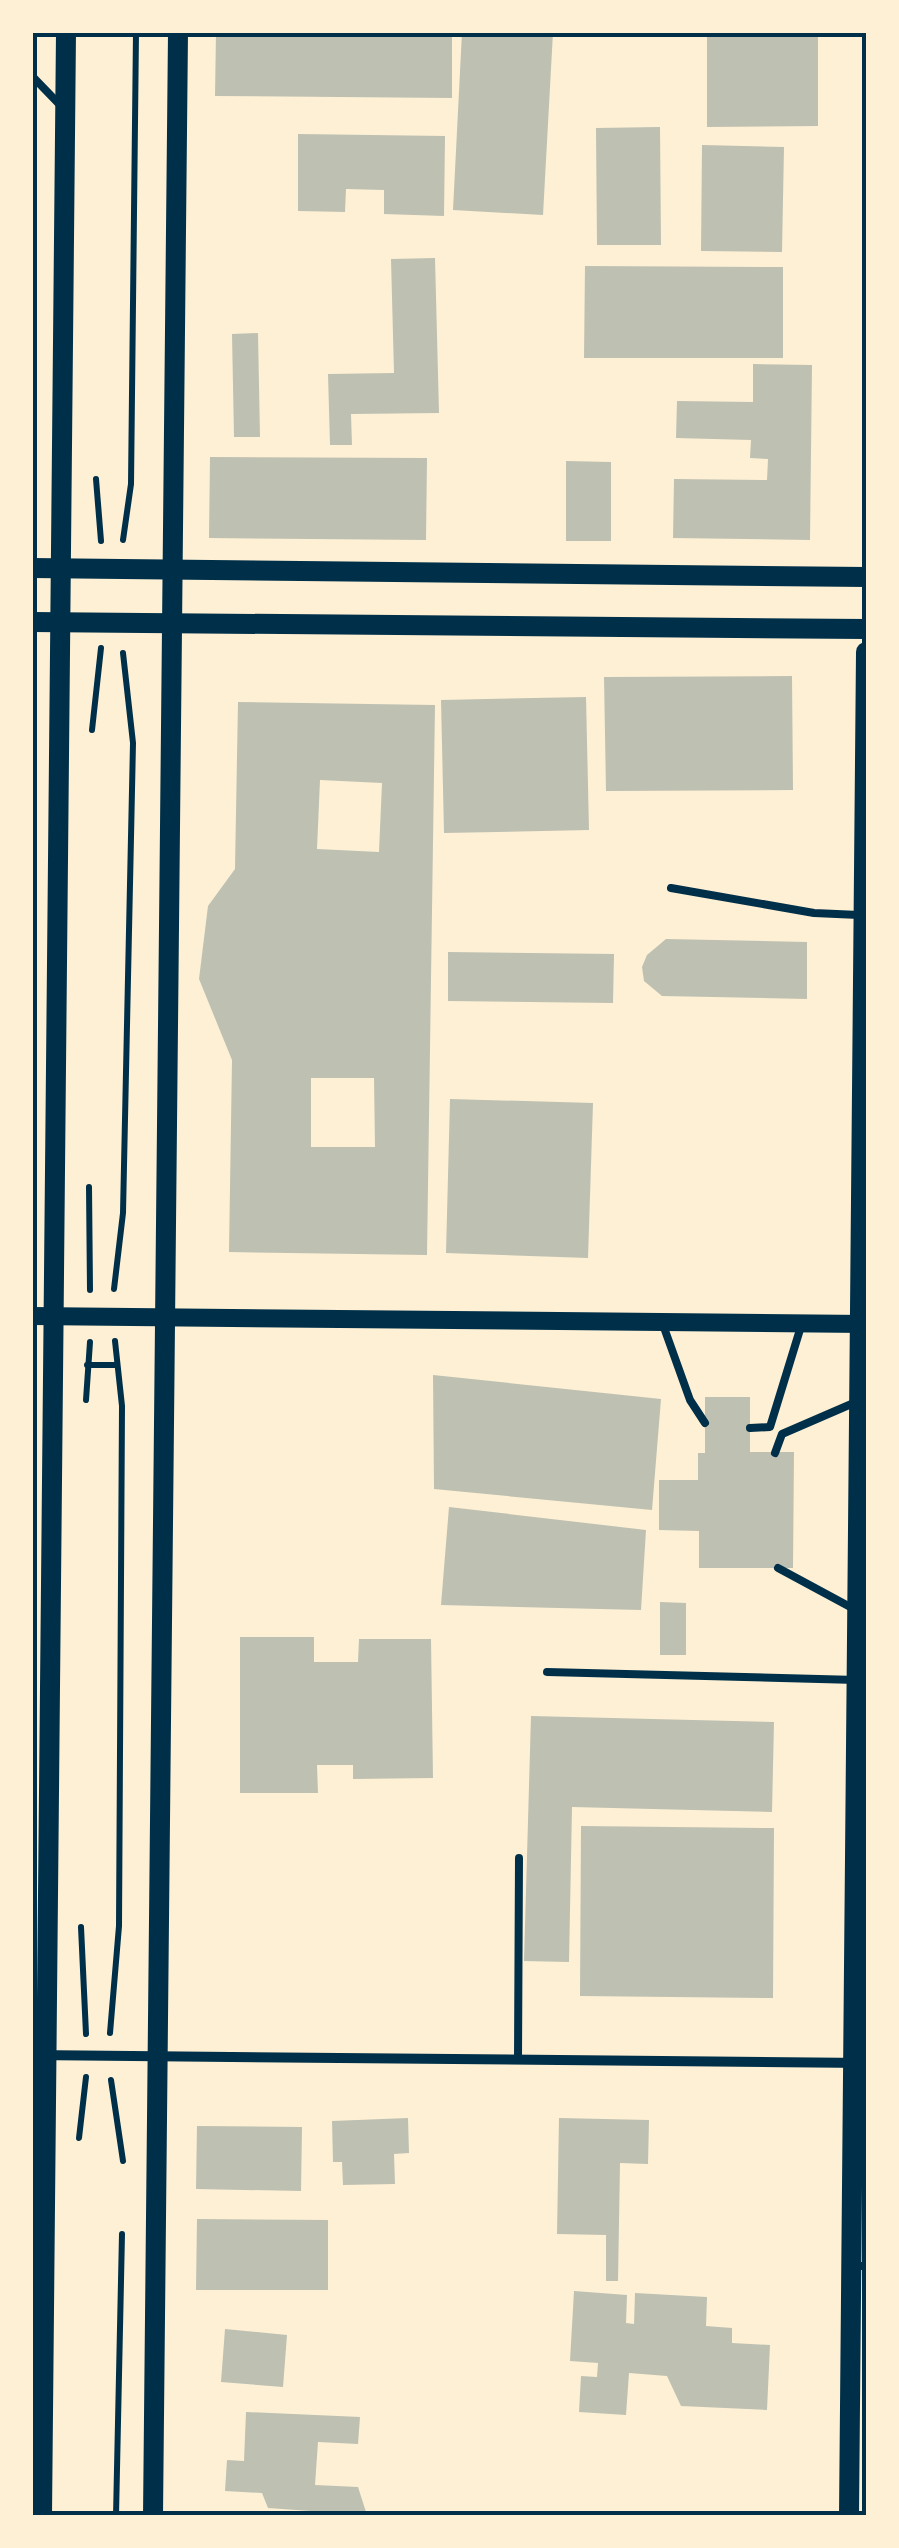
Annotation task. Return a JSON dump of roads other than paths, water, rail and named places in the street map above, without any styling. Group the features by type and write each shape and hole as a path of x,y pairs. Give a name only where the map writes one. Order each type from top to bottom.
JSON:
{"main road":[{"path":"42,2516 39,2055 43,1316 60,622 66,32"},
{"path":"153,2516 178,32"},
{"path":"32,568 866,576"},
{"path":"32,622 866,629"},
{"path":"849,2516 859,2266 862,1680 858,1611 864,1324 866,652"}],"street":[{"path":"43,1316 864,1324"},
{"path":"39,2055 860,2063"}],"lane":[{"path":"32,76 65,110"},
{"path":"671,888 814,913 864,916"},
{"path":"662,1322 690,1400 705,1422"},
{"path":"770,1427 802,1324"},
{"path":"775,1452 782,1434 860,1400"},
{"path":"750,1428 770,1427 782,1434"},
{"path":"778,1568 858,1611"},
{"path":"547,1672 862,1680"},
{"path":"518,2060 519,1858"}]}
